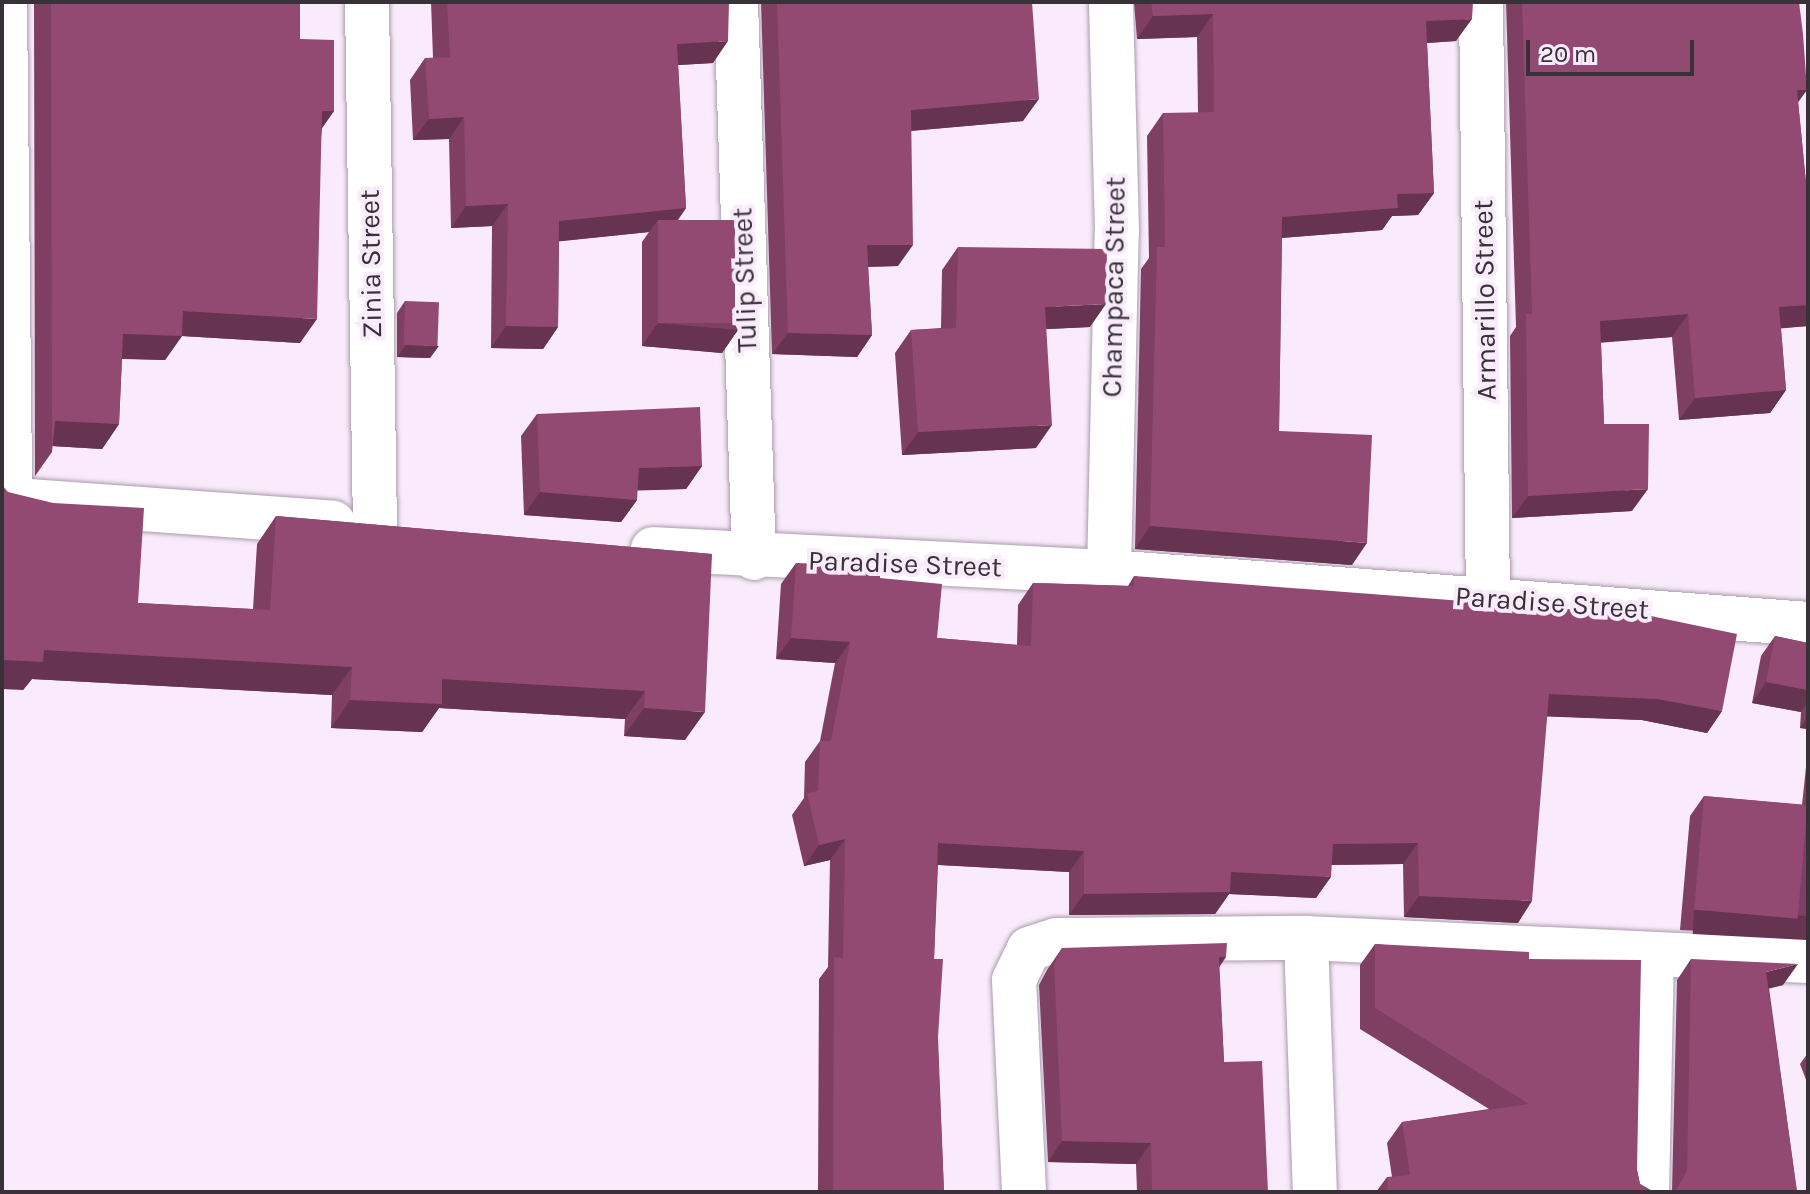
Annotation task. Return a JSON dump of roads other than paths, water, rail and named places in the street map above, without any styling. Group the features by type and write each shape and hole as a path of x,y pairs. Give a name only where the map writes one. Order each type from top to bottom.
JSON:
{"street":[{"path":"5,2 6,499 422,530"},
{"name":"Zinia Street","path":"367,2 375,526"},
{"name":"Tulip Street","path":"736,2 754,558"},
{"name":"Champaca Street","path":"1109,572 1117,232 1111,2"},
{"name":"Armarillo Street","path":"1481,2 1488,598"},
{"name":"Paradise Street","path":"612,546 754,558 1109,572 1808,624"},
{"path":"1306,938 1315,1192"},
{"path":"1024,1192 1014,980 1029,949 1057,940 1306,938 1652,957 1808,961"},
{"path":"1647,1192 1652,957"}]}
